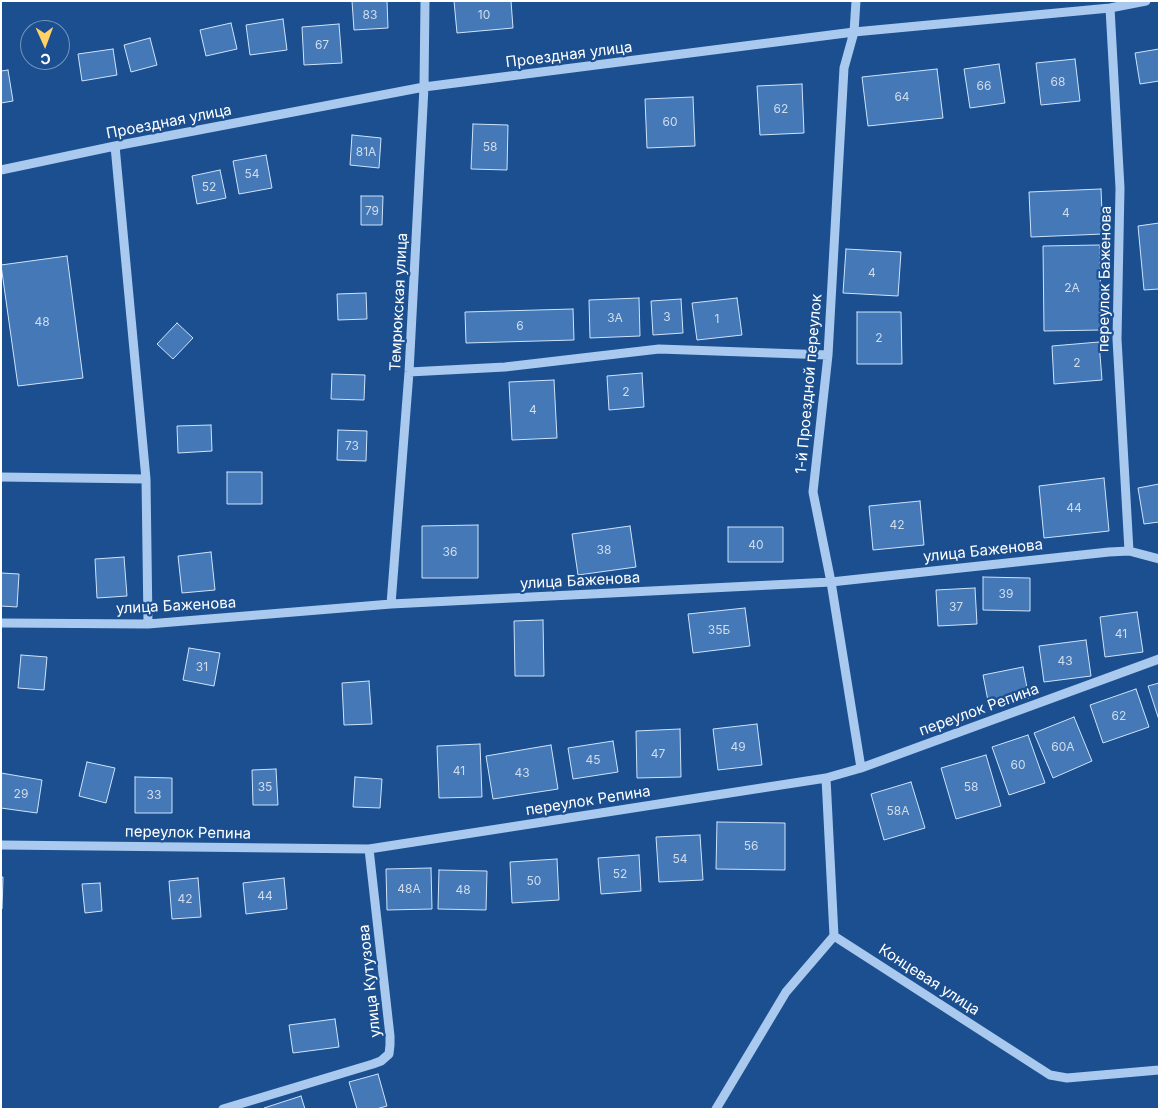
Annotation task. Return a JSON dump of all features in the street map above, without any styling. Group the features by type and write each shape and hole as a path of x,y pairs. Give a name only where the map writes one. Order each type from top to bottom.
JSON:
{"street":[{"name":"Темрюкская улица","path":"391,604 409,372 424,87 425,1"},
{"name":"Проездная улица","path":"1,170 115,146 424,87 854,32 1110,8 1146,1"},
{"name":"1-й Проездной переулок","path":"859,2 854,32 844,68 828,354 813,492 831,582 861,768"},
{"name":"переулок Баженова","path":"1110,8 1120,188 1117,339 1129,551"},
{"path":"115,146 146,479 148,624"},
{"path":"409,372 505,367 659,349 828,354"},
{"path":"1,477 146,479"},
{"name":"улица Баженова","path":"1,623 148,624 391,604 831,582 1109,552 1129,551 1159,559"},
{"name":"переулок Репина","path":"1,845 369,849 826,778 861,768 1159,660"},
{"path":"716,1109 786,992 834,936 826,778"},
{"name":"улица Кутузова","path":"223,1109 373,1064 381,1061 389,1054 390,1036 369,849"},
{"name":"Концевая улица","path":"834,936 1050,1075 1067,1078 1159,1070"}],"building":[{"path":"352,1 387,1 388,28 354,30"},
{"path":"454,1 511,1 513,28 457,33"},
{"path":"283,19 287,50 250,55 246,25"},
{"path":"231,23 237,49 206,56 200,30"},
{"path":"339,24 342,63 304,65 302,27"},
{"path":"150,38 157,65 131,72 124,45"},
{"path":"113,49 117,75 82,81 78,54"},
{"path":"1159,49 1159,81 1140,84 1135,53"},
{"path":"1075,59 1080,101 1041,105 1036,63"},
{"path":"999,64 1005,103 970,108 964,69"},
{"path":"937,69 943,118 868,126 862,77"},
{"path":"8,70 13,101 1,103 1,71"},
{"path":"802,84 804,133 760,135 757,86"},
{"path":"693,97 695,146 647,148 645,99"},
{"path":"473,124 508,125 507,170 471,169"},
{"path":"352,135 381,138 379,168 350,165"},
{"path":"266,155 272,188 239,194 233,161"},
{"path":"220,170 226,198 197,204 192,176"},
{"path":"1101,189 1103,234 1031,237 1029,192"},
{"path":"361,196 383,196 382,225 361,225"},
{"path":"1159,223 1159,289 1144,290 1138,226"},
{"path":"1100,245 1101,330 1044,331 1043,246"},
{"path":"846,249 901,252 898,296 843,293"},
{"path":"67,256 83,378 18,386 1,265"},
{"path":"366,293 367,319 338,320 337,294"},
{"path":"639,298 640,336 590,338 589,300"},
{"path":"737,298 742,335 697,340 692,303"},
{"path":"681,299 683,333 653,335 651,301"},
{"path":"573,309 574,340 466,343 465,312"},
{"path":"857,312 901,312 902,364 857,364"},
{"path":"177,323 193,338 173,359 157,344"},
{"path":"1099,342 1102,380 1054,384 1052,346"},
{"path":"642,373 644,407 609,410 607,376"},
{"path":"332,374 365,375 364,400 331,399"},
{"path":"554,380 557,438 512,440 509,382"},
{"path":"211,425 212,451 178,453 177,426"},
{"path":"338,430 367,431 366,461 337,460"},
{"path":"227,472 262,472 262,504 227,504"},
{"path":"1104,478 1109,531 1044,538 1039,486"},
{"path":"1159,484 1159,522 1144,524 1138,488"},
{"path":"920,501 924,545 873,550 869,506"},
{"path":"478,525 478,578 422,578 422,526"},
{"path":"630,526 636,567 578,575 572,534"},
{"path":"728,527 783,527 783,562 728,562"},
{"path":"211,552 215,590 182,593 178,556"},
{"path":"124,557 127,596 97,598 95,559"},
{"path":"1,573 19,574 17,607 1,606"},
{"path":"983,577 1030,578 1030,611 983,610"},
{"path":"975,588 977,624 938,626 936,590"},
{"path":"745,608 750,646 693,653 688,614"},
{"path":"1137,612 1143,652 1105,657 1100,617"},
{"path":"543,620 544,676 515,676 514,621"},
{"path":"1086,640 1091,676 1044,682 1039,646"},
{"path":"189,648 220,653 214,686 183,680"},
{"path":"21,655 47,657 44,690 18,688"},
{"path":"1023,667 1029,698 989,706 983,675"},
{"path":"369,681 372,724 344,725 342,683"},
{"path":"1159,683 1159,720 1148,686"},
{"path":"1136,689 1149,727 1103,743 1090,705"},
{"path":"1074,717 1092,761 1053,778 1034,733"},
{"path":"757,724 762,765 718,770 713,729"},
{"path":"680,729 681,777 637,778 636,731"},
{"path":"1028,735 1045,783 1009,795 992,747"},
{"path":"613,741 618,772 573,779 568,748"},
{"path":"480,744 482,797 439,798 437,746"},
{"path":"551,745 558,789 493,799 486,756"},
{"path":"986,755 1001,806 956,819 941,768"},
{"path":"87,762 115,768 106,803 79,796"},
{"path":"276,769 278,805 253,805 252,770"},
{"path":"1,773 42,780 37,813 1,808"},
{"path":"135,777 172,778 172,813 135,813"},
{"path":"355,777 382,779 380,808 353,807"},
{"path":"911,782 925,828 884,840 871,794"},
{"path":"717,822 785,823 785,870 716,869"},
{"path":"700,835 703,880 659,882 656,837"},
{"path":"639,855 641,891 601,894 598,858"},
{"path":"557,859 559,900 512,903 510,862"},
{"path":"431,868 432,909 387,910 386,869"},
{"path":"439,870 487,871 486,910 438,909"},
{"path":"1,877 3,877 2,909 1,909"},
{"path":"198,878 201,917 172,919 169,881"},
{"path":"284,878 287,909 246,914 243,883"},
{"path":"100,883 102,911 85,913 82,884"},
{"path":"335,1019 339,1047 293,1053 289,1025"},
{"path":"378,1074 387,1106 376,1109 357,1109 349,1082"},
{"path":"301,1096 305,1109 264,1108"}]}
